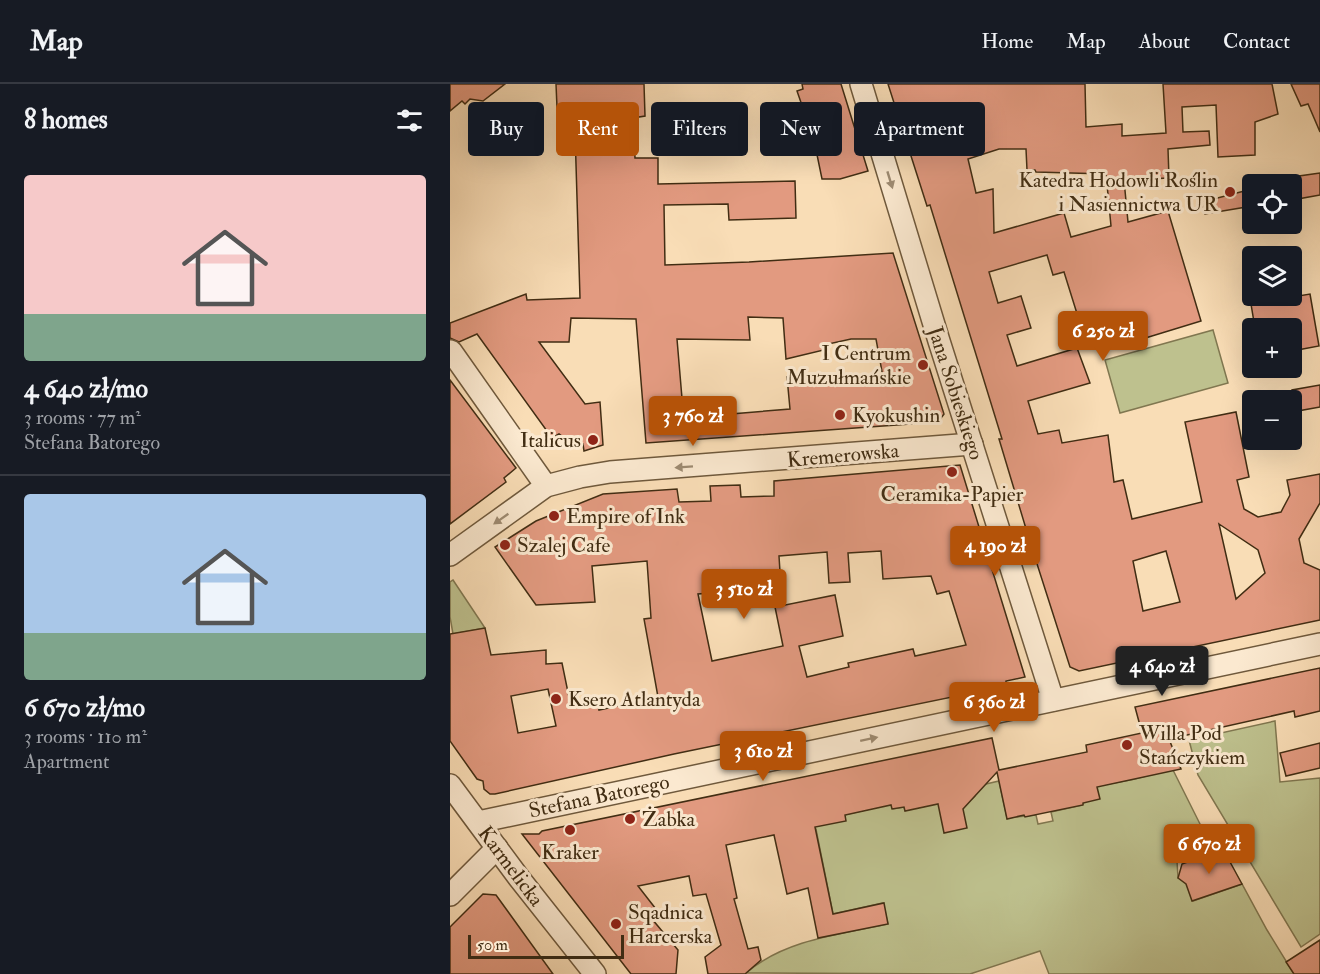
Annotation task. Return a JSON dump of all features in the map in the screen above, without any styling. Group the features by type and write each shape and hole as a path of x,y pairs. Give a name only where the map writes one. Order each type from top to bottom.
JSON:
{"street":[{"name":"Jana Sobieskiego","path":"861,84 939,341 1053,700"},
{"path":"451,351 546,486"},
{"name":"Kremerowska","path":"450,555 546,486 580,477 610,472 972,444"},
{"name":"Stefana Batorego","path":"478,822 1320,644"},
{"name":"Karmelicka","path":"450,785 595,974"},
{"path":"450,895 497,848"}],"green space":[{"path":"1213,330 1228,383 1120,413 1105,360"},
{"path":"453,580 485,628 453,634 450,617 450,582"},
{"path":"1275,721 1280,782 1320,778 1320,934 1301,947 1198,775 1189,740"},
{"path":"1172,768 1212,848 1177,861 1178,878 1185,880 1193,901 1242,884 1294,974 1049,974 1040,951 970,974 746,973 777,953 795,946 832,935 888,924 883,903 833,914 816,829 810,823 891,804 893,809 904,807 905,810 918,799 972,799 975,796 973,787 999,781 1007,818 1036,815 1038,824 1053,821 1051,812 1082,805 1096,785 1135,779"}],"building":[{"path":"450,84 505,84 483,101 470,99 465,104 462,101 450,111"},
{"path":"556,84 644,84 645,116 639,117 639,102 557,102"},
{"path":"802,84 841,84 854,126 854,156 863,156 868,171 840,179 822,179 817,156 842,156 842,102 801,102 797,91 803,89"},
{"path":"888,84 1085,84 1086,127 1122,124 1122,136 1166,133 1163,84 1272,84 1278,114 1255,122 1255,155 1218,157 1216,105 1182,107 1183,132 1209,131 1210,145 1168,149 1169,178 1124,180 1128,222 1168,211 1201,321 1116,347 1111,328 1084,336 1064,272 1053,275 1047,255 989,272 998,303 1021,296 1031,328 1007,335 1017,366 1077,348 1090,383 1028,401 1038,434 1059,430 1062,443 1108,435 1114,482 1123,480 1132,519 1202,502 1185,422 1236,412 1249,477 1237,480 1244,509 1258,517 1281,512 1290,495 1287,480 1320,474 1320,503 1299,539 1304,563 1320,570 1320,620 1079,671 1070,667 1030,542 999,439 1002,439 930,205 927,206 911,156 977,156 968,159 976,193 993,189 994,233 1064,213 1071,237 1111,226 1106,174 1027,170 1026,149 999,149 985,154 985,102 894,102","holes":["1219,524 1258,550 1265,573 1236,599","1166,551 1180,602 1143,611 1133,561"]},
{"path":"1291,84 1320,84 1320,132 1308,104 1301,106"},
{"path":"576,156 658,158 658,184 795,181 796,218 729,220 728,204 664,205 665,265 893,253 944,414 938,422 646,443 636,319 571,318 569,342 539,342 585,404 600,402 603,445 584,451 583,444 571,443 559,434 552,438 477,334 459,342 450,338 450,323 526,294 527,300 580,298","holes":["748,317 783,318 786,359 828,349 828,344 851,339 876,339 883,377 787,377 790,409 719,415 720,419 684,422 677,339 750,340"]},
{"path":"1320,173 1320,195 1302,198 1302,176"},
{"path":"1242,192 1242,208 1205,214 1202,202"},
{"path":"1310,294 1319,346 1302,349 1302,318 1253,318 1251,306 1302,306 1302,295"},
{"path":"450,380 516,468 504,478 506,482 450,524"},
{"path":"1320,385 1320,407 1302,410 1302,390 1292,390"},
{"path":"960,465 1025,677 1006,681 1006,686 674,754 495,794 490,794 484,789 483,781 477,779 450,741 450,634 485,628 491,655 546,650 546,664 562,663 571,707 597,700 599,710 658,697 644,619 651,618 647,561 592,566 595,602 536,605 495,547 536,521 603,494 677,489 679,502 711,501 710,486 740,485 741,497 774,496 774,481","holes":["881,551 883,579 931,576 937,594 949,591 966,645 915,656 913,649 848,663 849,667 807,677 799,646 843,636 835,595 775,607 783,646 712,661 698,594 781,588 779,556 827,552 829,583 850,582 848,553","548,689 556,726 518,733 511,696"]},
{"path":"1320,668 1320,711 1295,717 1294,711 1169,739 1181,769 1097,787 1100,799 1083,803 1083,805 1007,819 997,772 963,809 967,828 944,833 938,804 905,811 904,807 892,809 891,805 845,815 846,821 815,827 833,914 884,903 888,924 818,938 808,888 787,894 774,835 726,845 737,898 734,899 748,949 758,947 761,960 745,974 708,974 705,957 721,945 706,894 693,896 689,876 638,886 659,913 652,919 678,950 676,974 631,974 522,834 539,834 542,831 992,738 999,770 1087,752 1086,745 1142,733 1135,707"},
{"path":"1320,743 1320,768 1286,776 1280,753"},
{"path":"1223,849 1242,884 1192,901 1186,884 1178,878 1182,864"},
{"path":"483,894 496,895 553,974 450,974 450,927"},
{"path":"1320,940 1320,974 1294,974 1286,962"}],"place":[{"name":"Katedra Hodowli Roślin i Nasiennictwa UR","path":"1230,192"},
{"name":"I Centrum Muzułmańskie","path":"923,365"},
{"name":"Kyokushin","path":"840,415"},
{"name":"Italicus","path":"593,440"},
{"name":"Ceramika-Papier","path":"952,472"},
{"name":"Empire of Ink","path":"554,516"},
{"name":"Szalej Cafe","path":"505,545"},
{"name":"Ksero Atlantyda","path":"556,699"},
{"name":"Willa Pod Stańczykiem","path":"1127,745"},
{"name":"Żabka","path":"630,819"},
{"name":"Kraker","path":"570,830"},
{"name":"Sqadnica Harcerska","path":"616,924"}]}
